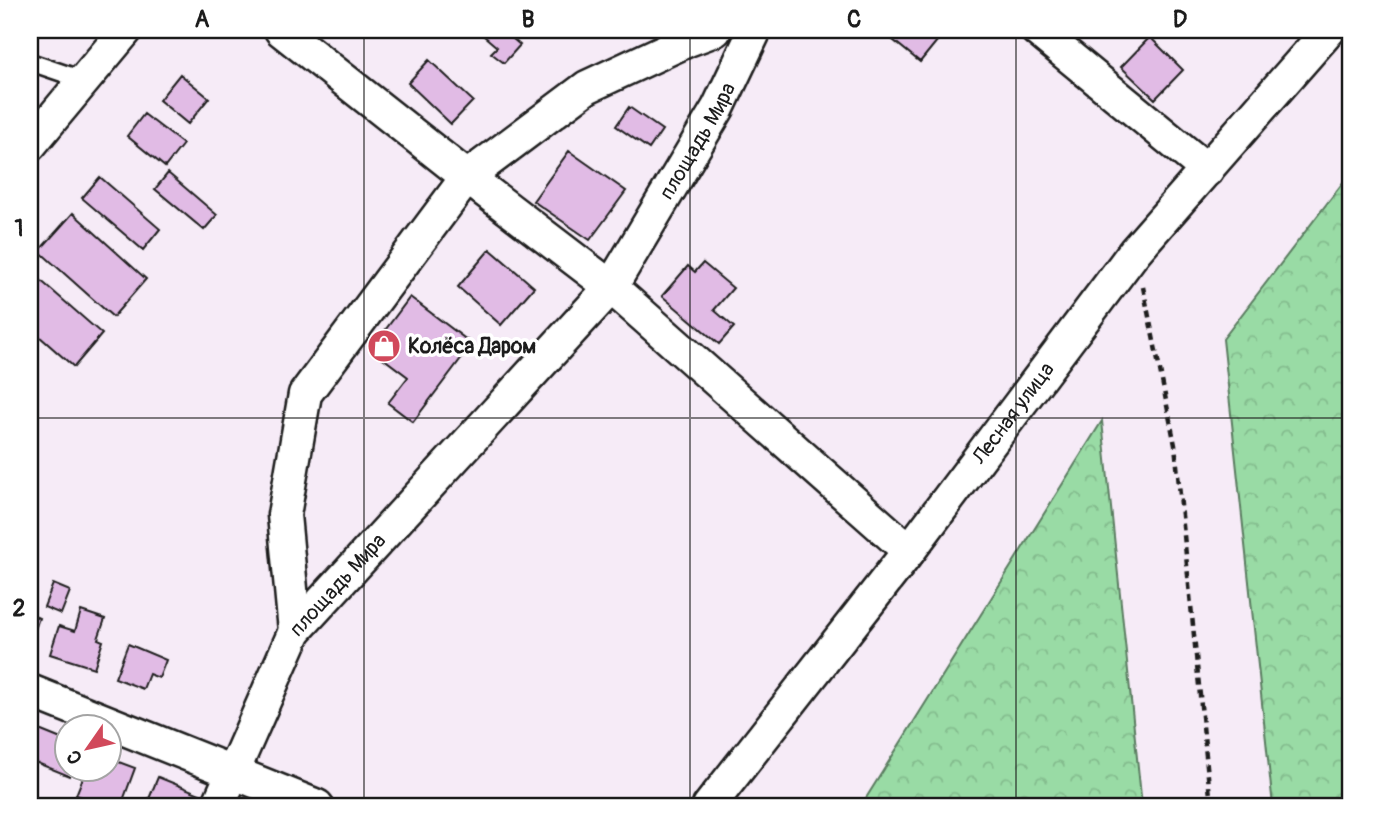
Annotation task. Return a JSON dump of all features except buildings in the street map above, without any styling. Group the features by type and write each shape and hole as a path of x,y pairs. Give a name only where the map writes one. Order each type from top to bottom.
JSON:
{"street":[{"path":"30,145 125,30"},
{"path":"281,30 611,287 909,551"},
{"name":"площадь Мира","path":"295,631 284,515 304,394 467,177 587,87 688,40 716,30"},
{"name":"площадь Мира","path":"295,631 611,287 718,108 755,30"},
{"path":"1037,30 1207,170"},
{"name":"Лесная улица","path":"709,806 909,551 1135,251 1329,30"},
{"path":"218,806 295,631"},
{"path":"30,691 317,806"}],"lane":[{"path":"30,62 83,80"}],"path":[{"path":"1135,251 1175,445 1211,806"}],"green space":[{"path":"1351,172 1351,806 1273,806 1223,339"},
{"path":"1102,421 1142,806 861,806"}],"place":[{"name":"Колёса Даром","path":"384,346"}]}
